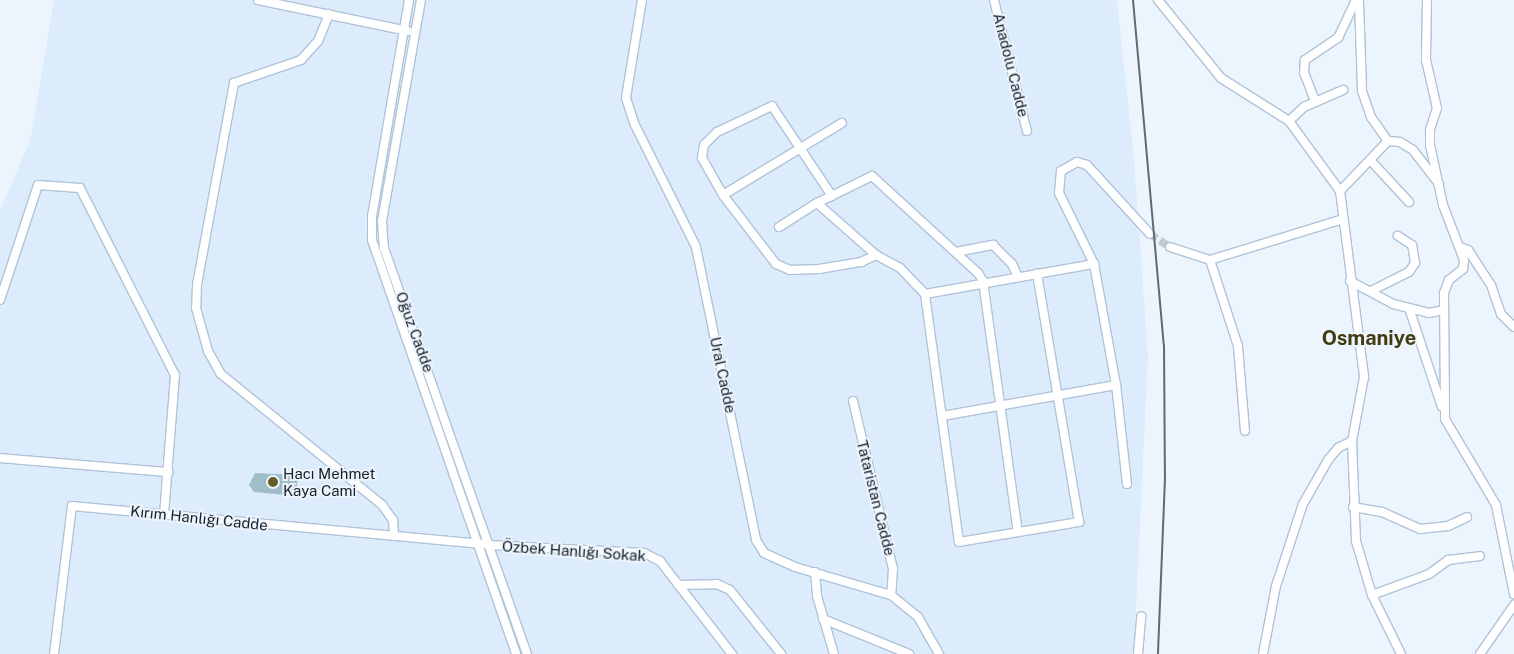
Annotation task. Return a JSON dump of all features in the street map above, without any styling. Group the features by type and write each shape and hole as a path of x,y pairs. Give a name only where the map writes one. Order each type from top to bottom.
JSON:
{"street":[{"path":"258,0 415,32"},
{"name":"Oğuz Cadde","path":"409,0 372,216 372,240 475,544 516,654"},
{"name":"Oğuz Cadde","path":"421,0 382,221 384,248 527,654"},
{"name":"Ural Cadde","path":"642,0 626,98 635,125 696,247 756,540 764,553 815,572 891,595 918,617 938,654"},
{"name":"Anadolu Cadde","path":"994,0 1027,131"},
{"path":"1158,0 1221,78 1289,122 1340,191 1350,281 1364,377 1352,441 1353,507 1356,541 1372,595 1400,654"},
{"path":"1315,101 1304,73 1305,60 1338,38 1358,0"},
{"path":"1358,0 1362,91 1371,117 1388,141 1413,150 1432,180 1439,184"},
{"path":"1427,0 1426,60 1438,108 1429,136 1439,184 1464,265 1446,286 1444,310 1444,408"},
{"path":"329,14 318,40 301,60 234,83 197,285 196,308 208,350 221,374 382,505 393,520 394,536"},
{"path":"1289,122 1315,101 1343,90"},
{"path":"832,196 770,106 717,132 706,141 702,158 723,195 771,258 783,268 820,269 861,262 876,255"},
{"path":"723,195 842,123"},
{"path":"1340,191 1371,162 1388,141"},
{"path":"1127,484 1116,385 1094,264 1059,193 1057,180 1068,164 1077,162 1096,172 1150,234"},
{"path":"1371,162 1409,202"},
{"path":"780,227 817,203 872,176 956,252 983,281 998,407 1018,532"},
{"path":"0,300 38,185 80,188 175,375 164,515"},
{"path":"817,203 876,255 900,268 925,294 959,542 1079,522 1056,398 1038,274"},
{"path":"1170,247 1210,260 1343,219"},
{"path":"1371,291 1409,272 1415,263 1412,245 1398,236"},
{"path":"956,252 993,245 1012,264 1018,277"},
{"path":"1460,248 1468,250 1482,271 1501,314 1514,327"},
{"path":"1210,260 1238,346 1245,431"},
{"path":"925,294 983,281 1094,264"},
{"path":"1350,281 1409,308 1429,313 1444,310"},
{"path":"1409,308 1452,434 1496,505 1514,594"},
{"path":"942,416 1056,398 1116,385"},
{"name":"Tataristan Cadde","path":"853,401 894,569 891,595"},
{"path":"1263,654 1276,586 1303,504 1328,460 1338,448 1352,441"},
{"path":"0,458 168,472"},
{"name":"Kırım Hanlığı Cadde","path":"54,654 72,506 475,544"},
{"path":"1353,507 1382,512 1420,529 1448,526 1467,517"},
{"name":"Özbek Hanlığı Sokak","path":"475,544 644,553 660,562 732,654"},
{"path":"1372,595 1429,574 1448,560 1480,556"},
{"path":"815,572 824,619 834,654"},
{"path":"678,585 717,584 730,590 782,654"},
{"path":"1480,654 1514,605"},
{"path":"1138,654 1141,616"},
{"path":"824,619 909,654"}],"shaded area":[{"path":"54,0 1117,0 1134,159 1148,355 1134,654 0,654 0,210 30,141"}],"building":[{"name":"Hacı Mehmet Kaya Cami","path":"255,473 298,475 296,496 254,492 249,485"}],"tunnel":[{"path":"1150,234 1170,247"}],"railway":[{"path":"1133,0 1164,345 1165,478 1158,654"}],"place":[{"name":"Hacı Mehmet Kaya Cami","path":"273,482"}],"district":[{"name":"Osmaniye","path":"1369,338"}]}
